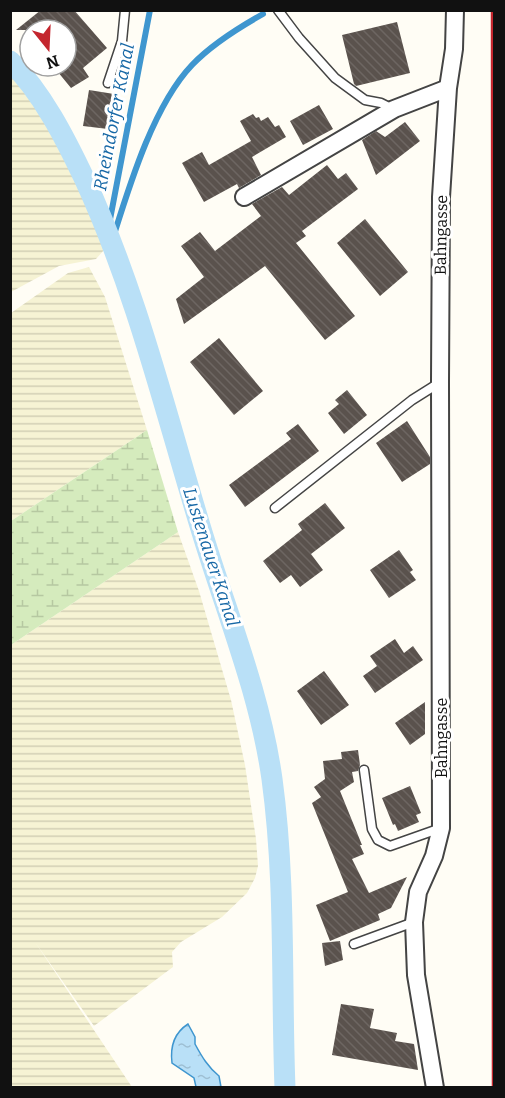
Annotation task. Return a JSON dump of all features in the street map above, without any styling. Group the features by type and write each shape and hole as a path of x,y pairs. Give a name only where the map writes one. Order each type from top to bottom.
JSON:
{"street":[{"name":"Bahngasse","path":"435,1088 416,975 414,922 418,892 434,856 441,828 441,197 448,88 454,49 455,10"},
{"path":"244,197 394,109 448,88"}],"lane":[{"path":"108,82 122,41 125,10"},
{"path":"278,10 298,38 335,78 365,100 381,103 394,109"},
{"path":"275,508 412,400 440,383"},
{"path":"364,770 372,829 378,840 390,846 441,828"},
{"path":"354,944 414,922"}],"shaded area":[{"path":"11,61 18,69 18,78 26,78 68,143 112,241 96,259 59,266 11,292"},
{"path":"89,267 105,297 147,430 11,521 11,313 68,273"},
{"path":"178,532 199,591 231,700 245,765 256,839 258,866 255,878 247,893 222,917 181,942 172,952 173,967 94,1026 35,942 132,1087 11,1088 11,645"}],"green space":[{"path":"147,430 178,532 11,645 11,521"}],"water":[{"path":"188,1024 200,1053 219,1076 221,1087 196,1087 194,1078 172,1063 174,1041 179,1032"}],"building":[{"path":"41,10 74,10 107,48 83,68 89,77 71,88 63,78 78,78 78,18 31,18"},
{"path":"397,22 410,73 356,86 342,35"},
{"path":"89,90 114,94 108,129 83,126"},
{"path":"319,105 333,129 303,145 290,121"},
{"path":"253,114 261,121 268,117 275,127 279,125 286,137 252,157 261,175 239,188 237,184 204,202 182,163 202,152 209,165 251,141 240,121"},
{"path":"405,122 420,141 376,175 362,140 376,131 385,137"},
{"path":"327,165 338,179 346,173 358,189 302,231 306,236 296,243 355,316 325,340 265,266 184,324 176,299 204,277 181,246 200,232 215,251 261,216 252,204 282,187 289,195"},
{"path":"365,219 408,272 380,296 337,243"},
{"path":"219,338 263,391 234,415 190,362"},
{"path":"347,390 367,415 344,434 328,413 339,404 335,400"},
{"path":"407,421 430,457 430,464 402,482 376,443"},
{"path":"298,424 319,451 245,507 229,485 291,439 286,433"},
{"path":"325,503 345,528 311,554 323,570 300,587 291,575 280,583 263,561 302,530 298,524"},
{"path":"399,550 413,570 410,572 416,580 389,598 370,570"},
{"path":"395,639 404,653 413,646 423,660 375,693 363,676 377,666 370,656"},
{"path":"324,671 349,705 321,725 297,691"},
{"path":"425,702 425,734 410,745 395,723"},
{"path":"358,750 360,765 358,771 352,772 354,782 340,791 364,854 352,859 369,893 407,877 391,908 378,914 380,920 330,941 316,905 348,892 312,803 321,797 314,787 325,779 323,761 342,759 341,752"},
{"path":"410,786 421,813 416,815 419,822 398,831 395,824 393,825 382,798"},
{"path":"340,941 343,960 325,966 322,943"},
{"path":"341,1004 374,1009 370,1028 397,1033 395,1041 414,1044 418,1070 332,1055"}],"waterway":[{"name":"Rheindorfer Kanal","path":"108,230 150,10"},
{"path":"112,241 144,148 165,102 178,82 208,50 263,14"},
{"name":"Lustenauer Kanal","path":"10,61 33,87 61,133 85,180 120,266 251,684 267,747 276,818 282,934 285,1088"}],"railway":[{"path":"493,10 494,1088"}]}
